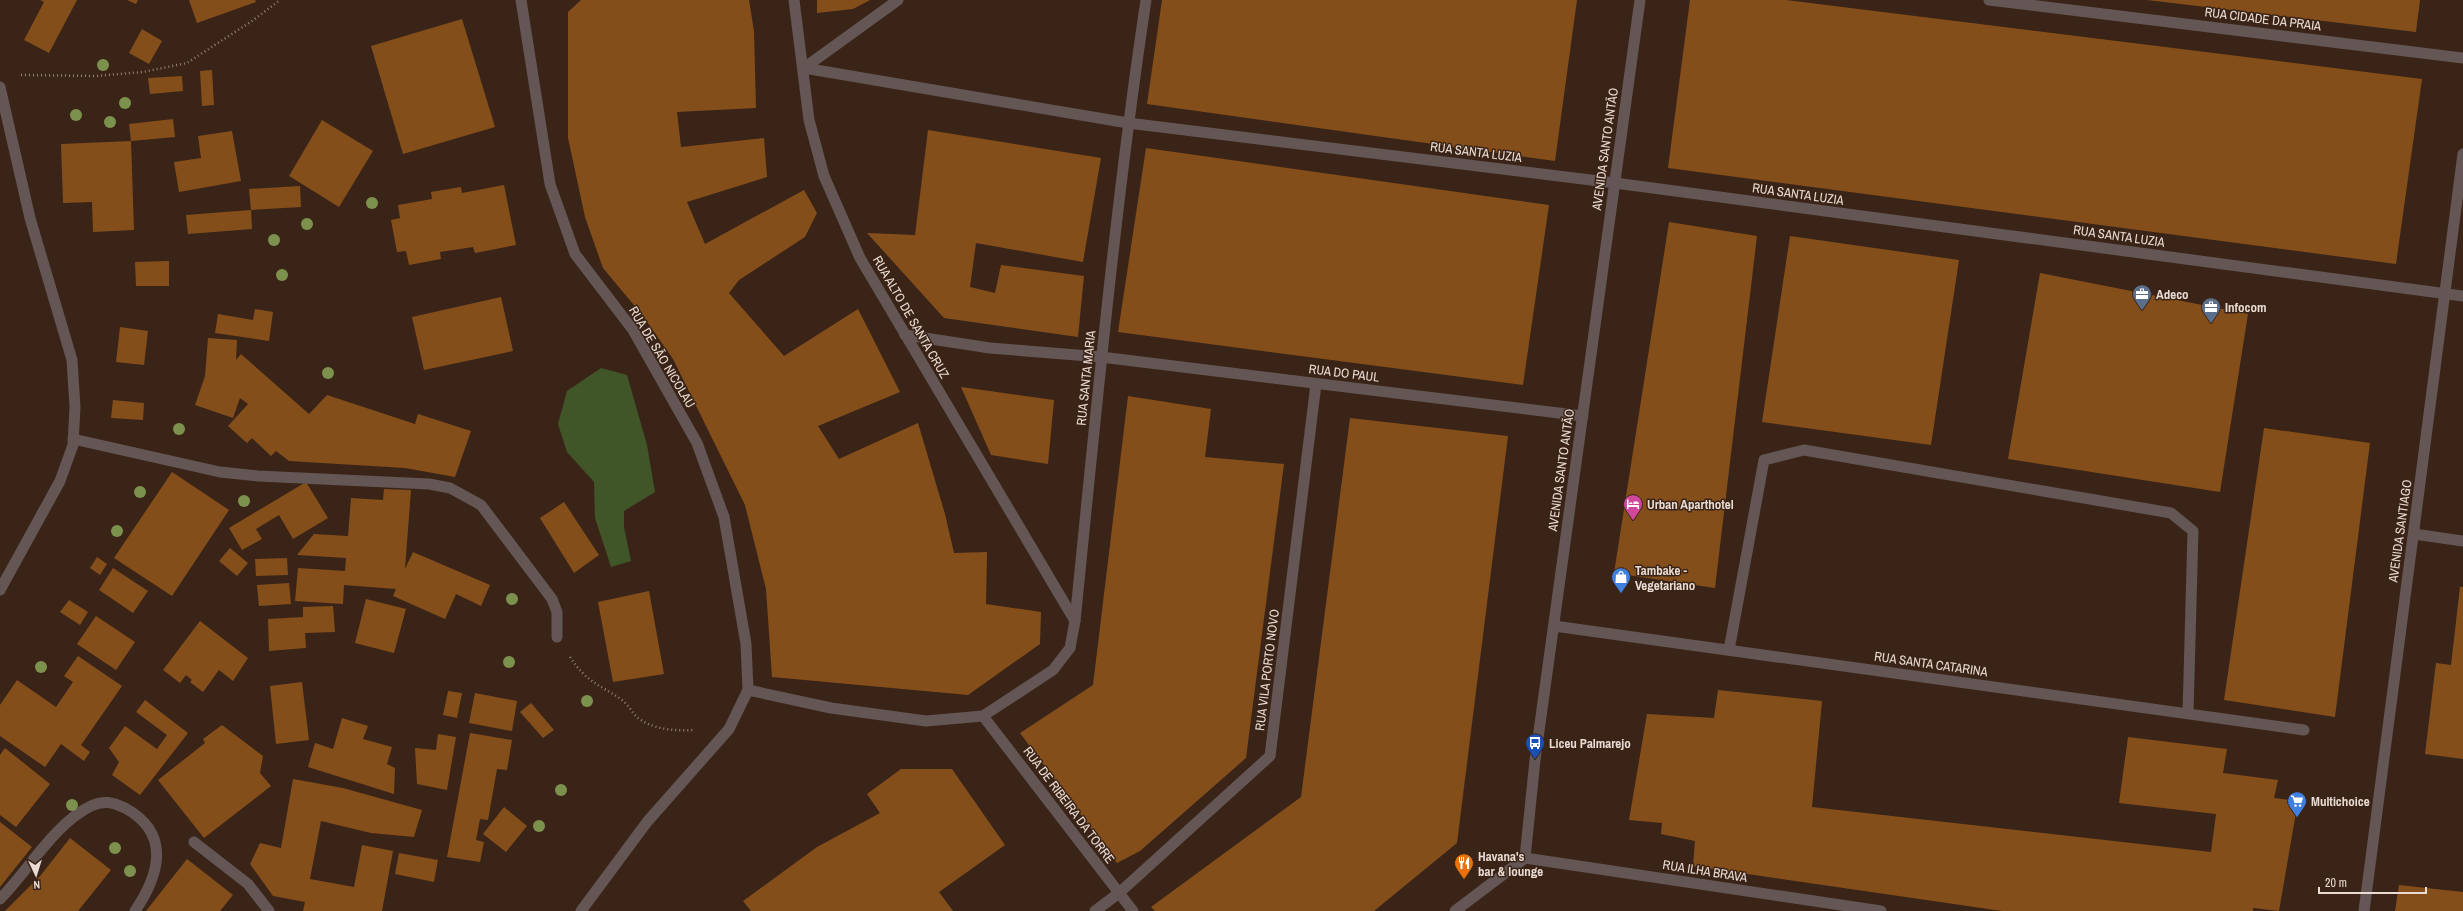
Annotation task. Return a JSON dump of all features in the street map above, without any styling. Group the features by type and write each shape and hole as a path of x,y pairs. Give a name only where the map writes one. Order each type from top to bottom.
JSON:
{"street":[{"name":"RUA DE SÃO NICOLAU","path":"521,0 550,184 575,254 632,330 693,436 724,517 746,644 748,690"},
{"name":"RUA ALTO DE SANTA CRUZ","path":"794,0 804,68 809,120 824,176 860,258 1075,620"},
{"path":"804,68 898,0"},
{"name":"RUA SANTA MARIA","path":"983,716 1053,670 1070,648 1075,620 1101,357 1128,123 1146,0"},
{"name":"AVENIDA SANTO ANTÃO","path":"1525,858 1554,626 1640,0"},
{"name":"RUA CIDADE DA PRAIA","path":"1989,0 2463,58"},
{"name":"RUA SANTA LUZIA","path":"804,68 1128,123 1615,183 2463,296"},
{"path":"0,87 30,218 72,360 75,407 73,439 60,480 0,590"},
{"name":"AVENIDA SANTIAGO","path":"2364,911 2446,294 2463,154"},
{"name":"RUA DO PAUL","path":"905,335 990,348 1101,357 1583,416"},
{"name":"RUA VILA PORTO NOVO","path":"1095,911 1119,893 1270,756 1316,384"},
{"path":"73,439 220,472 258,476 429,484 450,488 481,505 552,600 557,612 557,637"},
{"path":"1730,650 1764,460 1804,450 2171,513 2193,531 2188,713"},
{"path":"2414,534 2463,541"},
{"name":"RUA SANTA CATARINA","path":"1554,626 2304,730"},
{"path":"582,911 647,822 729,729 748,690 831,708 926,721 983,716"},
{"name":"RUA DE RIBEIRA DA TORRE","path":"983,716 1133,911"},
{"path":"0,899 63,826 90,807 104,801 116,804 136,814 149,827 156,839 152,879 146,895 135,911"},
{"path":"194,842 248,884 270,911"},
{"path":"1455,911 1525,858"},
{"name":"RUA ILHA BRAVA","path":"1525,858 1881,911"}],"path":[{"path":"16,75 96,76 143,72 187,63 252,21 280,0"},
{"path":"557,637 580,671 591,682 623,700 639,718 670,731 729,729"}],"green space":[{"path":"601,368 627,375 647,445 655,492 624,511 624,527 631,561 611,567 595,518 594,482 567,452 558,424 567,391"}],"building":[{"path":"40,0 77,0 49,53 24,40 44,2"},
{"path":"127,0 138,0 136,4"},
{"path":"189,0 255,0 256,2 197,23"},
{"path":"581,0 749,0 754,31 756,108 677,112 681,147 764,138 767,177 687,202 705,244 804,190 817,213 805,237 739,280 729,293 784,356 858,309 900,392 818,426 839,459 918,423 945,514 954,553 987,552 986,604 1041,612 1040,644 968,695 772,677 766,589 745,505 673,359 643,316 603,268 585,217 568,138 568,12"},
{"path":"817,0 870,0 853,9 817,13"},
{"path":"1162,0 1577,0 1555,161 1147,104"},
{"path":"1690,0 1786,0 2422,79 2396,264 1668,168"},
{"path":"2147,0 2420,0 2416,32"},
{"path":"462,19 495,127 403,154 371,46"},
{"path":"142,29 162,41 149,64 129,53"},
{"path":"212,70 214,105 202,106 200,71"},
{"path":"182,76 183,91 150,94 148,78"},
{"path":"173,119 175,137 131,141 129,124"},
{"path":"322,120 373,151 339,207 289,176"},
{"path":"928,130 1101,158 1083,262 976,243 970,287 995,293 1001,265 1084,276 1078,337 944,318 867,233 915,235"},
{"path":"232,131 241,181 179,192 174,162 201,158 198,136"},
{"path":"131,141 134,230 93,232 92,202 63,203 61,144"},
{"path":"1146,148 1549,205 1523,385 1118,332"},
{"path":"504,185 516,245 475,253 473,247 440,252 441,259 409,265 406,251 397,252 391,220 400,218 398,205 432,199 431,192 461,187 462,193"},
{"path":"300,186 301,207 251,210 249,189"},
{"path":"251,210 252,229 188,234 186,215"},
{"path":"1669,222 1757,236 1715,588 1614,573"},
{"path":"1790,236 1959,260 1931,445 1762,422"},
{"path":"169,261 169,286 136,286 135,262"},
{"path":"2040,273 2248,314 2220,492 2008,459"},
{"path":"501,297 513,351 424,370 412,317"},
{"path":"255,309 273,312 269,341 215,333 218,314 253,320"},
{"path":"120,327 148,331 144,365 116,362"},
{"path":"208,338 237,340 236,360 241,354 309,414 327,395 415,424 418,414 471,431 455,477 405,468 289,461 276,451 271,456 252,438 247,443 228,426 248,404 240,398 233,418 195,405 205,376"},
{"path":"961,387 1054,400 1048,464 991,455"},
{"path":"1128,396 1211,409 1205,457 1284,464 1246,758 1140,851 1117,863 1020,733 1093,685"},
{"path":"113,400 144,403 143,420 111,418"},
{"path":"1350,418 1508,436 1457,843 1374,911 1155,911 1151,907 1301,797"},
{"path":"2264,428 2370,443 2335,717 2224,700"},
{"path":"172,472 229,510 172,596 114,558"},
{"path":"306,482 328,518 293,539 279,515 256,529 262,539 242,550 229,528"},
{"path":"384,489 411,490 405,569 413,552 490,585 481,606 456,594 445,619 393,596 396,589 344,585 343,604 295,601 298,568 345,571 346,558 297,555 314,534 348,536 351,498 383,500"},
{"path":"564,502 599,555 574,573 540,518"},
{"path":"230,548 248,563 237,576 219,561"},
{"path":"97,557 107,564 100,575 90,568"},
{"path":"287,558 288,575 256,576 255,559"},
{"path":"113,568 148,591 133,613 99,590"},
{"path":"289,583 291,604 259,606 257,585"},
{"path":"2460,587 2463,587 2463,759 2425,754 2436,663 2451,665"},
{"path":"649,591 664,674 613,682 598,602"},
{"path":"366,599 406,609 394,653 355,643"},
{"path":"69,600 88,612 80,625 60,612"},
{"path":"333,606 335,632 305,633 306,648 269,651 268,619 303,617 303,607"},
{"path":"96,616 135,642 116,670 77,644"},
{"path":"200,621 248,658 233,681 219,670 203,692 190,682 192,680 186,675 180,683 163,670"},
{"path":"78,656 122,686 81,745 90,752 84,761 61,744 45,767 0,736 0,705 17,680 56,707 73,682 64,676"},
{"path":"302,682 309,740 276,744 270,686"},
{"path":"1718,690 1822,701 1812,807 2211,852 2216,814 2119,803 2128,737 2227,749 2223,773 2278,780 2274,798 2298,801 2279,911 2253,908 2253,911 2002,911 1693,866 1695,841 1661,834 1662,823 1629,820 1647,714 1714,718"},
{"path":"448,691 462,693 457,718 443,715"},
{"path":"475,693 517,701 512,731 469,723"},
{"path":"145,700 188,733 140,795 112,775 119,762 109,748 125,726 157,749 167,735 136,712"},
{"path":"531,703 554,730 543,738 520,712"},
{"path":"342,718 368,726 363,739 392,747 387,764 395,768 394,794 308,767 315,743 333,749"},
{"path":"222,725 263,756 260,773 271,786 204,838 158,780 205,743 203,739"},
{"path":"470,733 512,740 507,770 497,769 488,820 480,819 476,840 484,842 480,862 447,857"},
{"path":"438,734 456,737 447,790 417,784 415,748 436,750"},
{"path":"5,748 50,784 16,827 0,815 0,755"},
{"path":"901,769 952,769 1005,845 939,892 953,911 751,911 743,901 817,847 880,813 867,794"},
{"path":"293,779 343,788 422,810 414,837 371,833 321,821 310,879 354,887 362,845 393,851 382,911 303,911 305,902 273,896 250,864 260,843 281,848"},
{"path":"504,807 527,826 506,852 483,834"},
{"path":"0,822 32,847 0,887"},
{"path":"70,838 111,870 78,911 5,911 41,875"},
{"path":"399,853 438,860 434,882 395,874"},
{"path":"187,859 233,895 220,911 146,911"},
{"path":"2399,885 2463,892 2463,911 2395,911"}],"place":[{"name":"Adeco","path":"2142,311"},
{"name":"Infocom","path":"2211,324"},
{"name":"Urban Aparthotel","path":"1633,521"},
{"name":"Tambake - Vegetariano","path":"1621,594"},
{"name":"Liceu Palmarejo","path":"1535,760"},
{"name":"Multichoice","path":"2297,818"},
{"name":"Havana's bar & lounge","path":"1464,880"}]}
